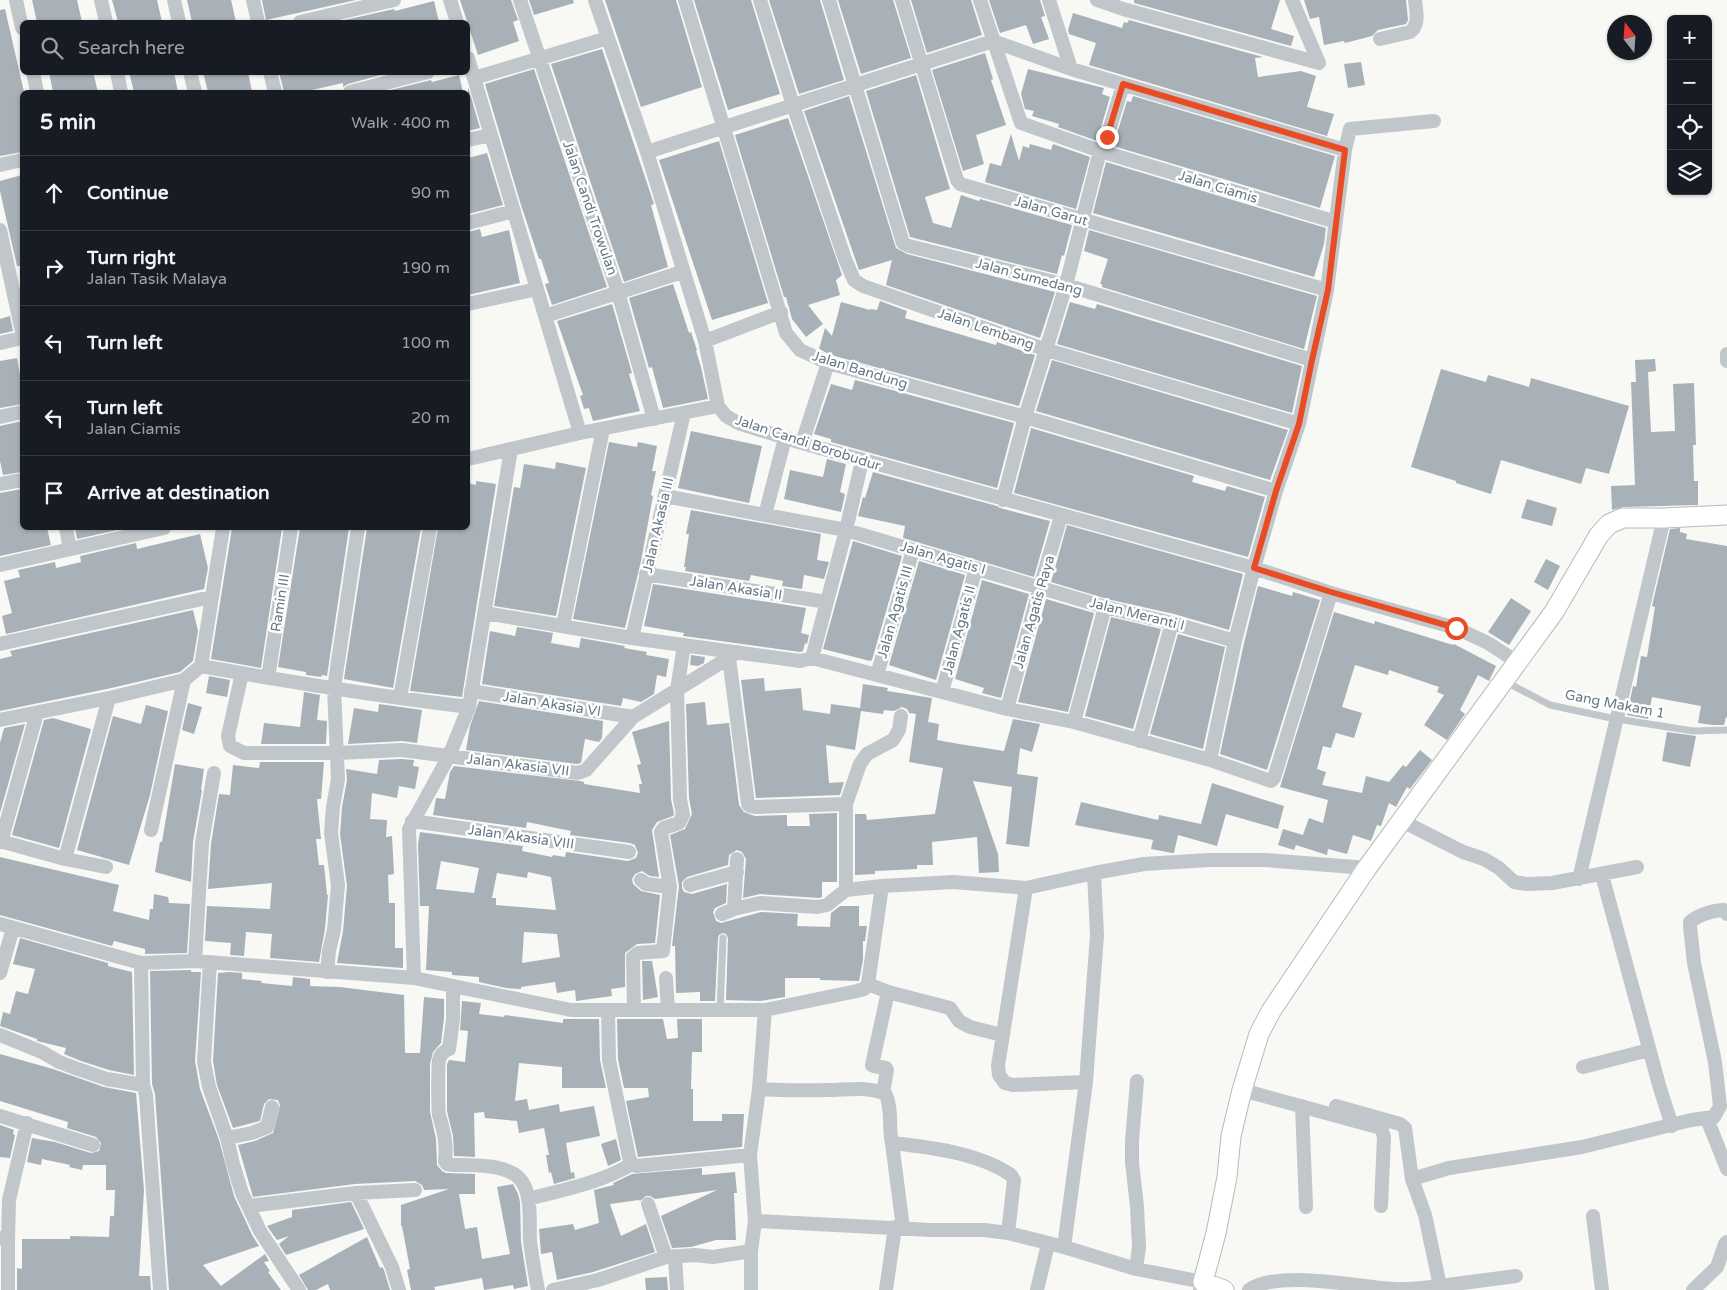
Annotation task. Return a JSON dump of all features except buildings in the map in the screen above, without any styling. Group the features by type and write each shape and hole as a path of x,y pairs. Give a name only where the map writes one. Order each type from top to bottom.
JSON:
{"street":[{"path":"16,0 20,20"},
{"path":"101,0 106,20"},
{"path":"174,0 179,20"},
{"path":"253,0 258,20"},
{"path":"309,20 394,0"},
{"path":"450,0 456,20"},
{"name":"Jalan Candi Trowulan","path":"520,0 618,292 654,419"},
{"path":"470,459 580,433 718,406 705,341 682,272 647,152 595,0"},
{"name":"Jalan Bandung","path":"685,0 786,333 800,350 828,363 1025,416 1276,491"},
{"path":"760,0 793,105"},
{"path":"829,0 855,85"},
{"name":"Jalan Garut","path":"902,0 957,180 960,184 1328,290"},
{"name":"Jalan Ciamis","path":"980,0 1021,123 1100,152 1336,222"},
{"path":"1049,0 1071,69"},
{"path":"1097,0 1122,5 1320,63 1292,0"},
{"path":"1380,39 1410,32 1414,29 1416,24 1415,0"},
{"path":"474,78 608,38"},
{"path":"647,152 993,41 1071,69 1345,150"},
{"path":"470,67 580,433"},
{"path":"34,75 37,90"},
{"path":"118,75 121,90"},
{"path":"191,75 194,90"},
{"path":"271,75 274,90"},
{"path":"358,90 416,75"},
{"path":"1107,137 1123,84"},
{"name":"Jalan Sumedang","path":"855,85 903,243 1066,285 1312,360"},
{"name":"Jalan Lembang","path":"793,105 845,259 854,280 862,286 1047,350 1299,424"},
{"path":"1210,760 1235,641 1254,568 1276,491 1299,424 1328,290 1345,150 1350,129 1434,121"},
{"path":"470,140 491,135"},
{"path":"1003,500 1025,416 1066,285 1100,152"},
{"path":"0,165 20,160"},
{"path":"470,222 514,211"},
{"path":"0,230 20,323"},
{"path":"545,316 682,272"},
{"path":"470,304 537,289"},
{"path":"705,341 781,312"},
{"path":"0,344 20,339"},
{"path":"1727,354 1727,361"},
{"path":"802,444 828,363"},
{"name":"Jalan Candi Borobudur","path":"718,406 726,416 738,423 802,444 1254,568 1456,628 1488,643 1517,662"},
{"path":"0,417 20,412"},
{"name":"Jalan Akasia III","path":"632,638 684,413"},
{"path":"563,626 603,429"},
{"path":"765,515 785,438"},
{"path":"414,978 409,828 449,756 469,707 511,449"},
{"path":"812,658 862,461"},
{"path":"0,484 20,480"},
{"name":"Jalan Agatis I","path":"665,496 846,530 1040,587"},
{"path":"1202,1286 1216,1233 1227,1177 1232,1136 1259,1034 1271,1011 1367,868 1554,612 1599,535 1609,524 1623,518 1727,515"},
{"name":"Jalan Agatis Raya","path":"1007,709 1061,516"},
{"path":"1579,880 1664,518"},
{"path":"66,530 70,549"},
{"path":"0,566 155,530"},
{"path":"0,720 109,698 184,680 201,666 222,530"},
{"name":"Ramin III","path":"268,678 291,530"},
{"path":"327,972 334,930 338,885 331,834 338,779 334,688 358,530"},
{"path":"400,698 430,530"},
{"name":"Jalan Agatis III","path":"876,675 913,550"},
{"name":"Jalan Agatis II","path":"942,692 976,568"},
{"name":"Jalan Akasia II","path":"646,574 827,602"},
{"name":"Jalan Meranti I","path":"1040,587 1105,607 1235,641"},
{"path":"485,613 684,645 733,655 800,661 812,658 1007,709 1074,722 1210,760 1265,780 1272,780 1331,592"},
{"path":"0,644 211,597"},
{"path":"1074,722 1105,607"},
{"path":"1139,741 1172,623"},
{"path":"634,1010 634,957 638,953 663,950 670,887 661,832 664,828 679,824 683,815 680,799 677,690 684,645"},
{"path":"633,717 733,655"},
{"path":"733,655 748,804 755,807 846,804"},
{"path":"201,666 268,678 469,707"},
{"name":"Jalan Akasia VII","path":"242,673 228,736 230,746 244,753 338,753 402,750 578,773 586,770 633,717"},
{"path":"151,830 184,680"},
{"name":"Jalan Akasia VI","path":"471,691 633,717"},
{"path":"65,859 109,698"},
{"path":"37,713 1,842 65,859 106,867"},
{"path":"846,890 846,804 860,764 867,754 893,740 899,730 901,716"},
{"path":"195,961 202,843 214,773"},
{"path":"1402,821 1463,852 1492,863 1514,882 1552,884 1638,867"},
{"name":"Jalan Akasia VIII","path":"412,822 629,852"},
{"path":"690,886 737,866 728,912 760,903 817,908 827,905 846,890 882,886 953,882 1026,888 1144,864 1209,860 1264,860 1367,868"},
{"path":"1064,1247 1086,1082 1098,935 1094,873"},
{"path":"1602,875 1649,1050 1672,1126"},
{"path":"641,880 646,884 670,887"},
{"path":"0,973 6,926 141,963 195,961 414,978 571,1010 765,1010 864,989 868,984 882,886"},
{"path":"1026,888 1002,1035 998,1066 999,1075 1005,1083 1013,1085 1086,1082"},
{"path":"1412,1179 1444,1169 1582,1147 1691,1120 1714,1117 1718,1113 1720,1106 1719,1088 1694,963 1690,922 1695,918 1720,910 1724,910 1727,914"},
{"path":"210,962 204,1062 210,1087 227,1138 242,1193 260,1231 299,1290"},
{"path":"141,963 144,1085 160,1290"},
{"path":"666,978 668,1010"},
{"path":"868,984 888,992 950,1008 959,1021 970,1027 1002,1035"},
{"path":"453,986 453,1019 449,1049 444,1051 439,1059 439,1114 445,1138 445,1161 447,1164 452,1165 492,1166 519,1177 525,1189 530,1208 530,1238 538,1290"},
{"path":"883,1092 887,1070 872,1064 888,992"},
{"path":"608,1010 611,1076 632,1164 642,1166 750,1155"},
{"path":"751,1290 751,1251 756,1221 750,1155 759,1089 765,1010"},
{"path":"0,1035 78,1069 107,1079 144,1085"},
{"path":"1583,1067 1649,1050"},
{"path":"1136,1269 1139,1247 1138,1214 1132,1162 1132,1141 1137,1081"},
{"path":"1244,1086 1302,1106 1381,1128 1384,1137 1381,1206"},
{"path":"1244,1086 1400,1124 1405,1128 1412,1179 1425,1215 1440,1288"},
{"path":"759,1089 873,1089 883,1092 889,1100 890,1133 899,1227 886,1290"},
{"path":"1302,1106 1306,1208"},
{"path":"227,1138 267,1127 272,1107"},
{"path":"0,1116 93,1144"},
{"path":"1707,1119 1727,1168"},
{"path":"8,1290 4,1239 9,1200 26,1124"},
{"path":"892,1143 969,1157 1011,1175 1014,1180 1008,1233"},
{"path":"528,1199 589,1184 632,1164"},
{"path":"249,1206 356,1194 416,1190"},
{"path":"356,1194 392,1267 399,1290"},
{"path":"648,1204 670,1257 677,1290"},
{"path":"1593,1216 1602,1290"},
{"path":"756,1221 931,1230 975,1229 1008,1233 1064,1247 1136,1269 1224,1290"},
{"path":"1693,1290 1717,1268 1727,1242"},
{"path":"1037,1290 1048,1244"},
{"path":"553,1290 599,1285 670,1257 713,1257 751,1251"},
{"path":"1249,1290 1266,1282 1291,1281 1324,1282 1392,1289 1440,1288 1516,1276"}],"lane":[{"name":"Gang Makam 1","path":"1503,680 1550,704 1617,719 1693,731 1727,730"},
{"path":"720,1010 723,938"}],"route":[{"path":"1107,137 1123,84 1345,150 1328,290 1299,424 1276,491 1254,568 1456,628"}]}
